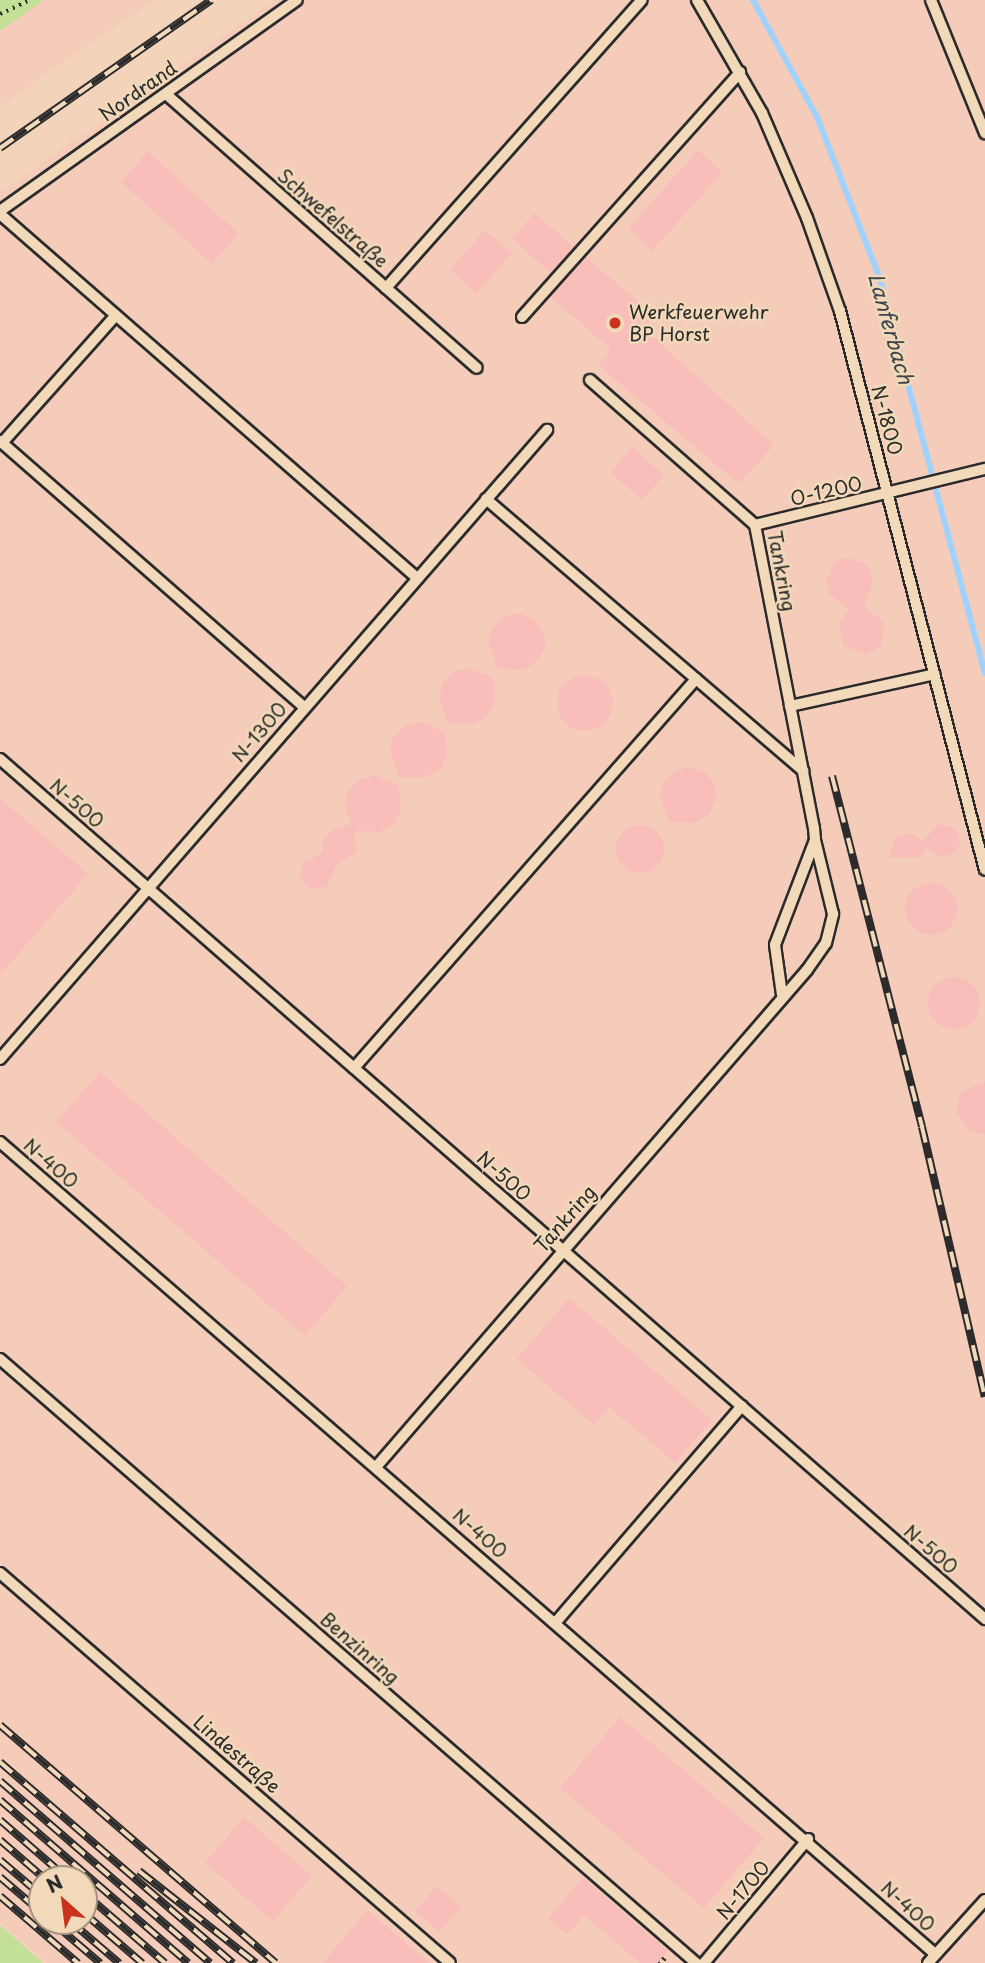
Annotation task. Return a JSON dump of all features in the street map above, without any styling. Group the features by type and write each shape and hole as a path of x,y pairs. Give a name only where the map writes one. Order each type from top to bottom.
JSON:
{"lane":[{"name":"Nordrand","path":"0,213 297,0"},
{"path":"387,288 642,0"},
{"name":"N-1800","path":"697,0 740,72 807,218 836,299 985,870"},
{"path":"931,0 985,133"},
{"path":"522,317 740,72"},
{"name":"Schwefelstraße","path":"166,93 477,368"},
{"path":"0,213 417,578"},
{"path":"116,315 1,442 304,707"},
{"name":"Tankring","path":"376,1466 826,943 833,914 815,840 755,525 590,380"},
{"name":"N-1300","path":"0,1059 547,430"},
{"name":"O-1200","path":"755,525 888,495 985,469"},
{"path":"486,499 803,771"},
{"path":"790,706 934,674"},
{"path":"354,1068 696,679"},
{"name":"N-500","path":"0,759 985,1619"},
{"path":"782,996 775,945 815,840"},
{"name":"N-400","path":"0,1142 808,1839 935,1954"},
{"name":"Benzinring","path":"0,1359 696,1963"},
{"path":"556,1622 741,1406"},
{"name":"Lindestraße","path":"0,1573 450,1963"},
{"name":"N-1700","path":"704,1963 808,1839"},
{"path":"928,1963 985,1900"}],"path":[{"path":"0,14 30,0"}],"shaded area":[{"path":"44,0 154,0 0,106 0,31"},
{"path":"274,0 985,0 985,1963 47,1963 0,1922 0,192"}],"green space":[{"path":"0,0 44,0 0,31"},
{"path":"0,1925 43,1963 0,1963"}],"building":[{"path":"698,150 722,173 652,251 628,229"},
{"path":"148,151 239,234 212,264 121,182"},
{"path":"534,213 574,247 551,273 512,239"},
{"path":"485,230 512,253 477,293 450,270"},
{"name":"Werkfeuerwehr BP Horst","path":"586,257 655,316 644,329 774,445 739,484 598,365 611,349 550,297"},
{"path":"632,447 664,475 642,500 610,472"},
{"path":"845,557 865,563 871,572 873,583 864,607 884,622 882,645 866,655 843,646 840,623 849,609 830,595 826,583 834,563"},
{"path":"520,613 535,620 544,633 545,646 538,661 523,670 497,668 488,642 492,629 504,616"},
{"path":"470,668 494,678 495,701 488,716 473,724 447,723 439,697 442,684 454,671"},
{"path":"585,675 596,677 605,683 611,692 611,714 605,723 596,729 585,731 574,729 565,723 559,714 557,703 559,692 565,683 574,677"},
{"path":"422,722 445,732 447,755 440,770 425,778 399,777 390,751 393,737 406,725"},
{"path":"691,767 707,774 715,786 716,800 709,815 694,823 669,822 660,796 663,783 676,770"},
{"path":"376,776 399,786 401,809 394,824 379,832 355,831 356,853 337,864 326,887 310,889 299,878 303,862 323,853 323,842 332,830 351,824 345,805 348,792 360,779"},
{"path":"0,798 88,874 0,975"},
{"path":"939,824 957,829 960,845 955,853 940,857 926,849 921,857 889,858 895,837 912,833 923,841"},
{"path":"640,825 657,832 664,849 657,866 640,873 623,866 616,849 623,832"},
{"path":"931,883 941,885 949,891 955,899 955,919 949,927 941,933 931,935 921,933 913,927 907,919 905,909 907,899 913,891 921,885"},
{"path":"954,977 964,979 972,985 978,993 978,1013 972,1021 964,1027 954,1029 944,1027 936,1021 930,1013 928,1003 930,993 936,985 944,979"},
{"path":"100,1072 347,1286 305,1336 56,1122"},
{"path":"985,1081 985,1135 969,1130 956,1113 960,1093"},
{"path":"569,1298 712,1420 675,1463 609,1407 594,1425 517,1359"},
{"path":"620,1717 764,1838 704,1908 560,1788"},
{"path":"244,1817 312,1876 273,1921 205,1863"},
{"path":"583,1878 668,1951 658,1963 640,1963 584,1915 567,1935 548,1918"},
{"path":"437,1886 461,1907 439,1932 415,1911"},
{"path":"367,1910 429,1963 323,1963"}],"waterway":[{"name":"Lanferbach","path":"753,0 817,117 880,279 985,673"}],"railway":[{"path":"0,148 211,0"},
{"path":"832,776 922,1127 985,1397"},
{"path":"0,1725 276,1963"},
{"path":"0,1762 233,1963"},
{"path":"0,1781 210,1963"},
{"path":"0,1800 188,1963"},
{"path":"0,1820 52,1865"},
{"path":"0,1840 29,1865"},
{"path":"0,1860 28,1884"},
{"path":"139,1871 256,1963"},
{"path":"0,1877 28,1901"},
{"path":"0,1896 78,1963"},
{"path":"98,1905 165,1963"},
{"path":"98,1925 142,1963"},
{"path":"67,1935 100,1963"},
{"path":"86,1935 119,1963"},
{"path":"660,1960 664,1963"}],"place":[{"name":"Werkfeuerwehr BP Horst","path":"615,323"}]}
